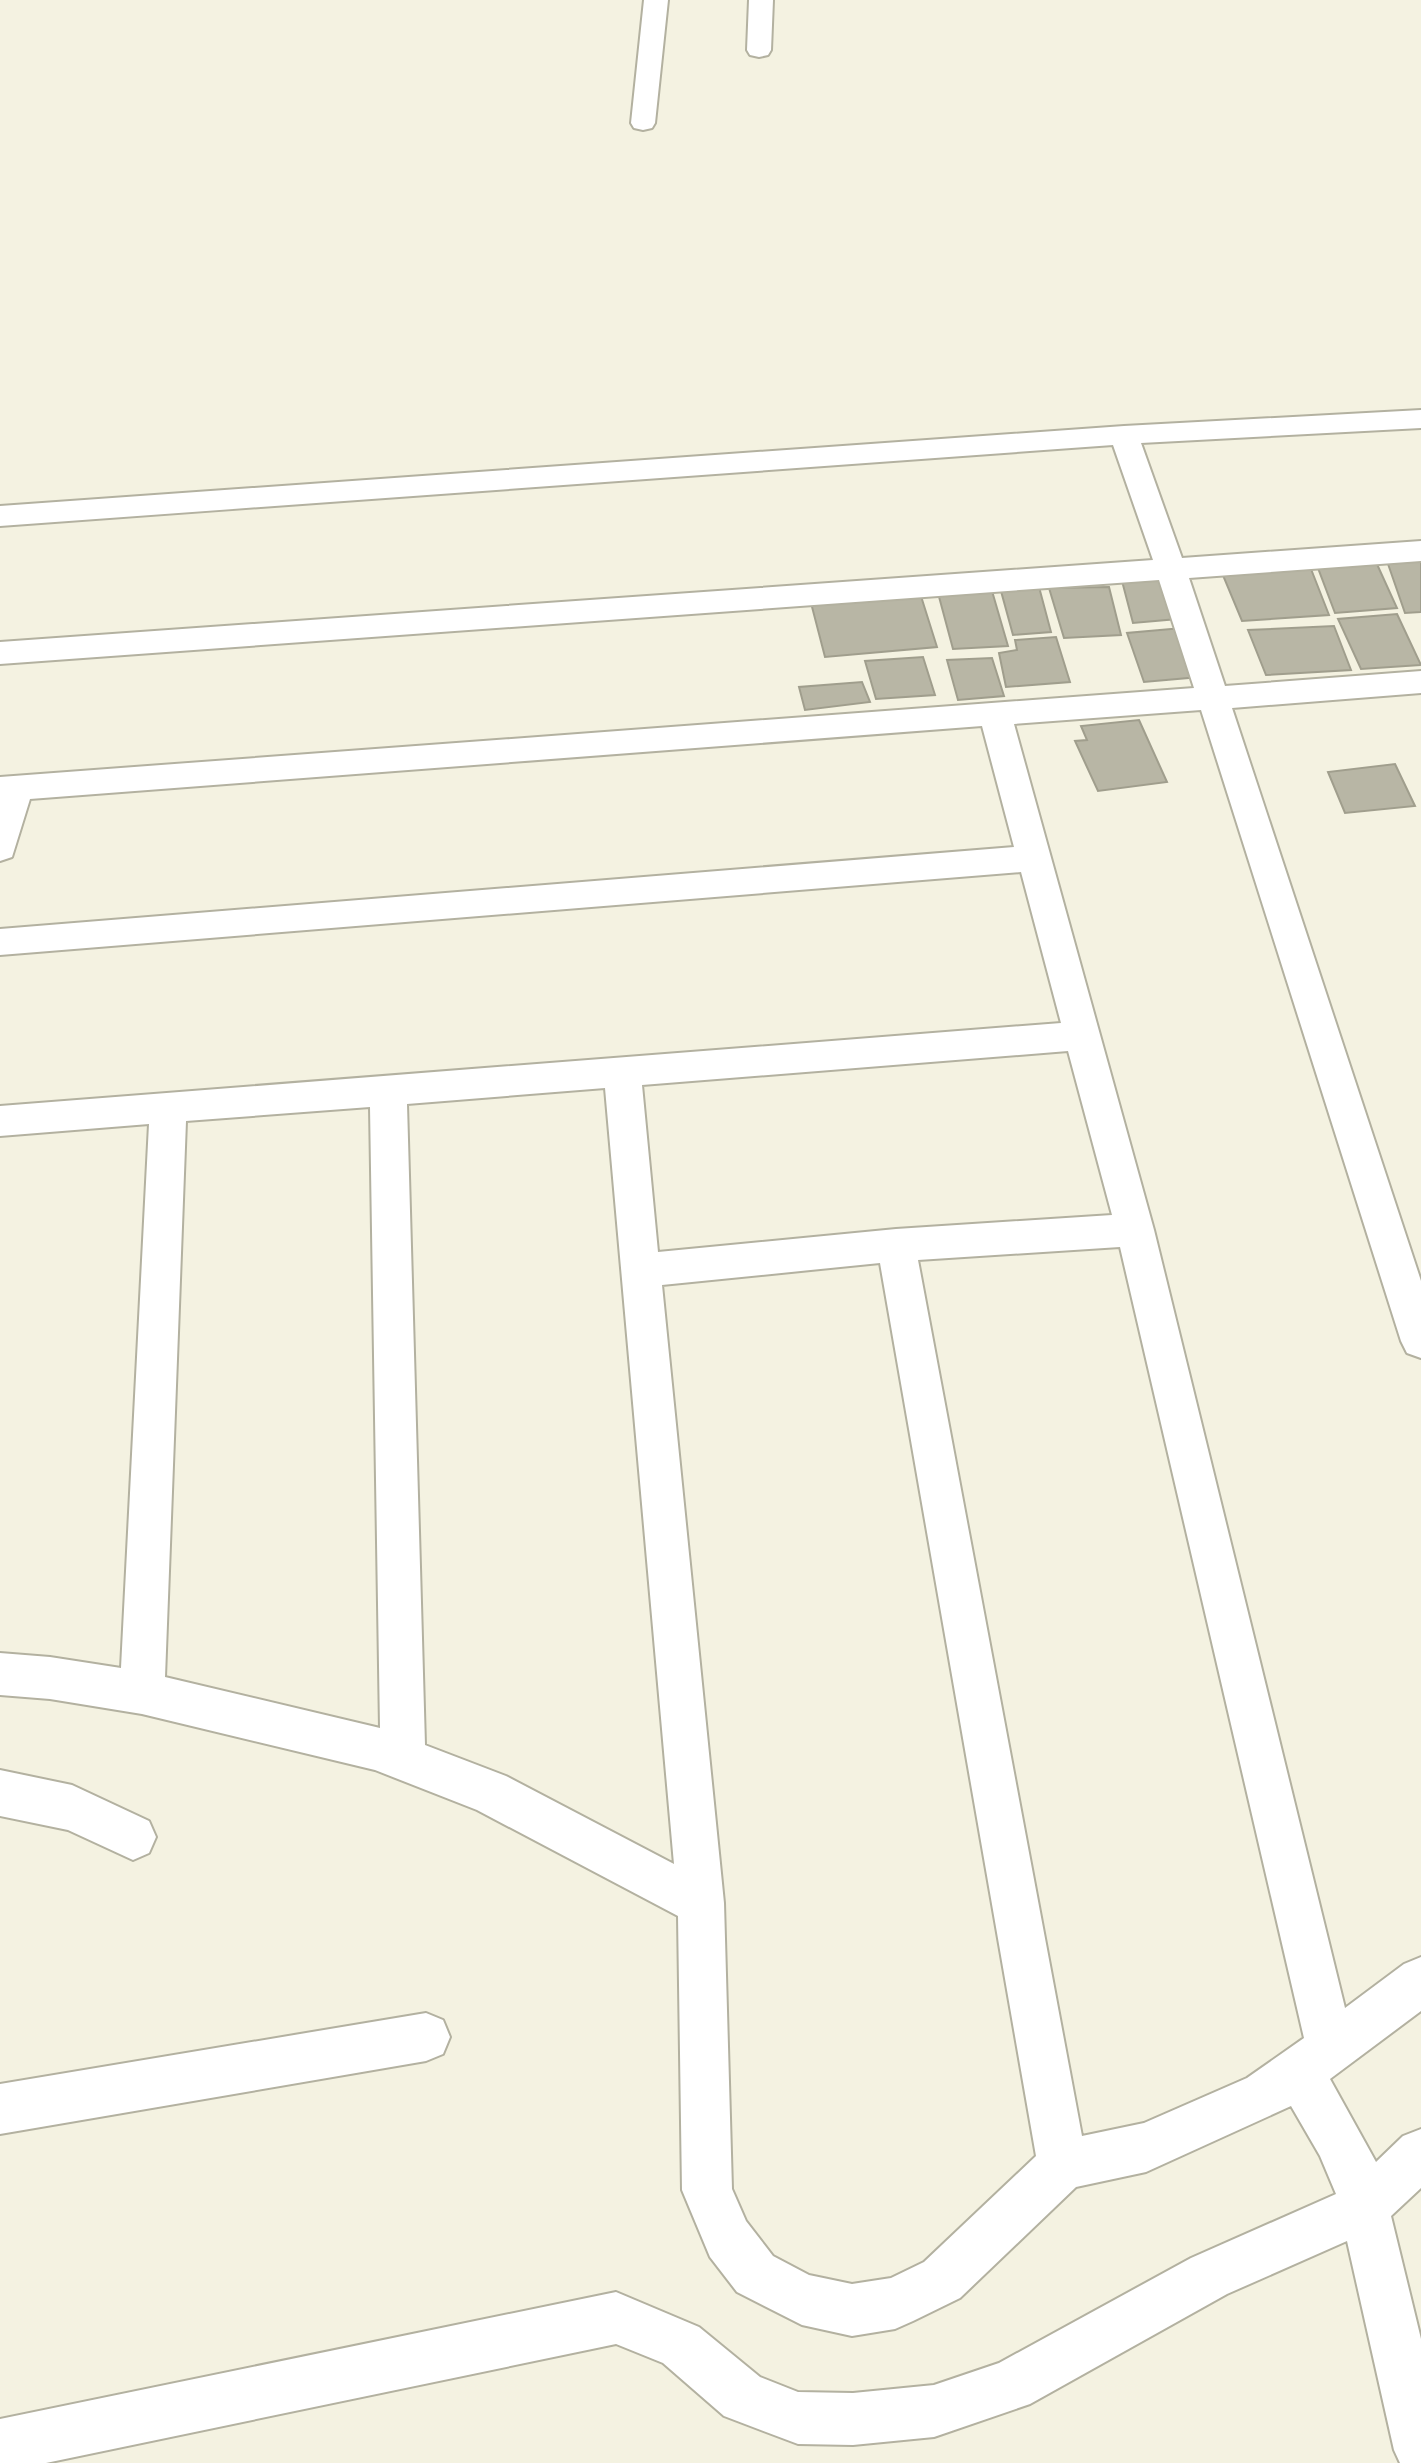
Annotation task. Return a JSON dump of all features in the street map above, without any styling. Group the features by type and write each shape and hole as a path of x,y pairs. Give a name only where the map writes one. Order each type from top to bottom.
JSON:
{"street":[{"path":"643,123 656,0"},
{"path":"759,50 761,0"},
{"path":"0,516 1124,435 1421,419"},
{"path":"1124,435 1171,569 1421,1341"},
{"path":"0,653 1421,551"},
{"path":"0,848 8,788 1421,682"},
{"path":"995,714 1135,1230 1314,2071 1357,2177 1421,2450"},
{"path":"0,942 1034,858"},
{"path":"0,1121 1082,1036"},
{"path":"622,1073 701,1903 707,2190 728,2239 755,2274 802,2299 852,2310 895,2303 942,2280 1063,2165 1146,2147 1314,2071 1421,1981"},
{"path":"388,1091 403,1759"},
{"path":"142,1693 168,1108"},
{"path":"641,1270 896,1245 1135,1230"},
{"path":"896,1245 1063,2165"},
{"path":"0,1674 50,1678 142,1693 363,1745 490,1792 701,1903"},
{"path":"0,1793 72,1808 133,1837"},
{"path":"0,2109 426,2037"},
{"path":"0,2446 616,2318 681,2345 743,2397 798,2418 853,2419 934,2411 1011,2385 1074,2353 1209,2276 1364,2207 1421,2154"}],"building":[{"path":"1421,561 1421,612 1405,613 1388,564"},
{"path":"1376,562 1397,608 1335,613 1318,568"},
{"path":"1311,569 1329,615 1242,621 1222,573"},
{"path":"1164,579 1177,619 1133,623 1122,581"},
{"path":"1039,587 1051,632 1013,635 1001,591"},
{"path":"1109,587 1121,635 1064,638 1049,588"},
{"path":"992,591 1008,646 953,649 938,593"},
{"path":"920,593 937,647 825,657 811,603"},
{"path":"1397,614 1421,665 1361,669 1338,619"},
{"path":"1334,626 1351,670 1266,675 1248,630"},
{"path":"1182,628 1199,677 1144,682 1127,633"},
{"path":"1056,637 1070,682 1006,687 999,653 1017,650 1015,640"},
{"path":"923,657 935,695 876,699 865,661"},
{"path":"992,658 1004,696 958,700 947,660"},
{"path":"862,682 870,702 805,710 799,687"},
{"path":"1139,720 1167,782 1098,791 1075,741 1087,740 1081,726"},
{"path":"1395,764 1415,806 1345,813 1328,772"}]}
